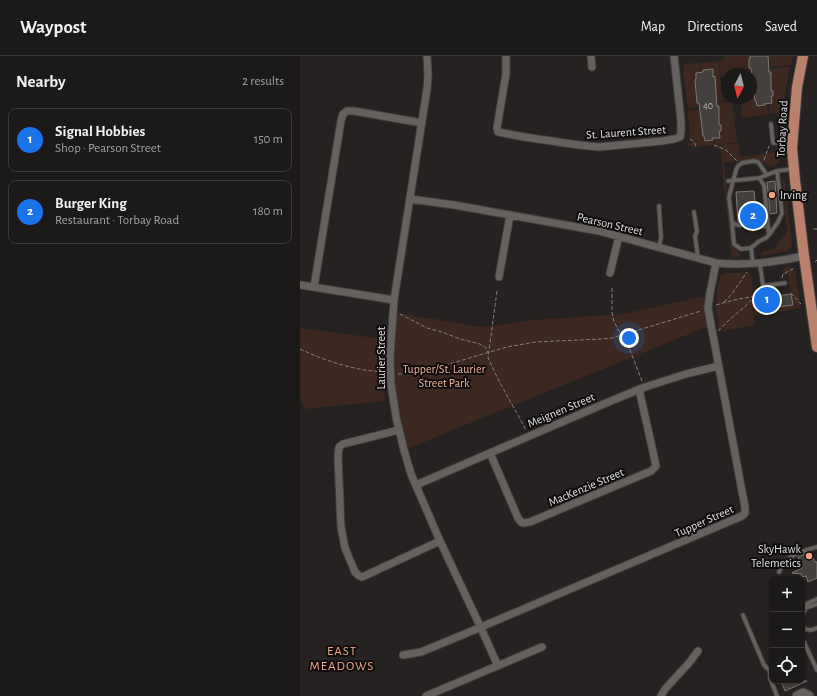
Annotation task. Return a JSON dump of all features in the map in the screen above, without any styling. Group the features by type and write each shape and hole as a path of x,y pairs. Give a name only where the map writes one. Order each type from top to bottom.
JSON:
{"main road":[{"name":"Torbay Road","path":"803,56 797,87 792,142 804,256 817,347"}],"street":[{"name":"Laurier Street","path":"428,56 427,89 391,326 390,373 393,400 407,462 416,485 440,542 498,666"},
{"name":"St. Laurent Street","path":"506,56 506,74 497,128 498,132 509,135 599,147 674,140 680,137 682,132 674,56"},
{"path":"591,56 592,67"},
{"path":"314,287 343,114 347,111 354,111 422,123"},
{"name":"Pearson Street","path":"410,199 575,226 619,236 716,263 733,265 756,264 804,256"},
{"path":"499,278 510,215"},
{"path":"610,273 619,236"},
{"name":"Tupper Street","path":"481,628 742,516 745,513 708,308 716,263"},
{"path":"300,285 394,300"},
{"name":"Meignen Street","path":"416,485 639,389 686,374 718,366"},
{"name":"MacKenzie Street","path":"490,453 518,518 523,524 651,471 656,466 639,389"},
{"path":"399,430 343,444 339,447 338,457 341,527 345,548 355,572 362,577 440,542"},
{"path":"403,655 421,652 481,628"},
{"path":"426,696 542,647"},
{"path":"661,696 665,689 698,651"},
{"path":"796,696 803,693 809,696 817,692"}],"lane":[{"path":"771,124 773,143 792,142"},
{"path":"767,175 758,162 753,161 740,164 736,170 729,198 734,244 741,248 751,248 767,238 778,222 781,215 779,211 777,191 777,171"},
{"path":"728,181 759,178 777,171 794,169"},
{"path":"759,178 766,185 769,235"},
{"path":"659,206 661,237 659,247"},
{"path":"694,212 697,232 695,236 698,258"},
{"path":"732,222 737,226 755,224 768,227"},
{"path":"751,248 763,286 785,283"},
{"path":"779,572 784,562 791,557 811,548 817,548"},
{"path":"805,605 817,599"},
{"path":"804,612 806,608 817,604"},
{"path":"743,615 764,665 769,670 770,678 777,696"},
{"path":"805,628 811,630 817,628"},
{"path":"805,643 817,670"}],"path":[{"path":"690,139 693,140 696,147"},
{"path":"761,166 770,143"},
{"path":"714,145 726,150 740,164"},
{"path":"780,283 783,274 794,268"},
{"path":"724,303 747,272"},
{"path":"718,331 746,307 763,286"},
{"path":"612,288 612,313 614,322 630,350 642,381"},
{"path":"497,291 488,358 526,430"},
{"path":"791,293 801,304"},
{"path":"715,306 734,300 756,296"},
{"path":"398,374 410,374 433,370 507,347 535,342 612,338 702,311"},
{"path":"399,314 427,328 480,344 486,348 488,353"},
{"path":"300,349 336,364 360,370 384,372"}],"green space":[{"path":"723,56 725,59 725,56 750,56 749,68 721,68 721,77 719,61 724,60"},
{"path":"768,56 793,56 791,65 771,67 771,61 768,61"},
{"path":"718,61 721,85 721,101 715,102 715,77 713,77 712,69 701,71 700,63"},
{"path":"699,63 700,73 696,73 695,80 695,86 697,86 698,107 688,108 683,69 685,68 683,64"},
{"path":"790,67 783,112 770,114 768,103 772,103 771,96 773,96 773,91 771,91 771,72 769,72 769,69"},
{"path":"717,103 732,104 737,142 715,145 714,138 720,138 719,131 721,131 718,114 720,114 719,107 717,107"},
{"path":"767,103 768,114 742,118 741,104 757,104 757,106"},
{"path":"688,111 700,111 701,119 703,119 703,136 705,140 712,140 713,138 714,145 696,147 685,145 690,144 692,141 690,141"},
{"path":"738,143 740,157 776,152 776,146 781,146 781,154 778,163 772,166 755,160 739,161 736,165 736,161 724,163 733,249 737,250 740,254 740,257 732,257 721,150 713,146"},
{"path":"782,179 785,181 792,245 787,251 760,256 763,251 773,250 787,232"},
{"path":"790,267 795,271 801,308 754,316 755,325 719,332 719,321 717,317 717,290 721,275 725,273 750,273 757,310 793,305 788,275 783,275 783,268"},
{"name":"Tupper/St. Laurier Street Park","path":"709,295 711,325 404,450 393,400 392,312 482,327 533,320 624,314"},
{"path":"300,328 383,339 381,350 385,401 304,409 300,397"}],"building":[{"path":"750,56 768,56 769,72 771,72 771,91 773,91 773,96 771,96 772,103 757,106 757,68 749,68"},
{"path":"713,69 713,77 715,76 717,107 719,106 719,125 721,125 721,131 719,131 720,138 712,138 713,140 705,141 699,103 697,103 695,80 696,73 703,72 703,70"},
{"name":"Irving","path":"775,181 777,213 770,214 767,182"},
{"path":"754,191 757,221 738,222 736,192"},
{"path":"791,294 793,305 757,310 755,299"},
{"path":"810,552 815,562 817,562 817,578 808,582 806,576 792,573 802,568 798,557"},
{"path":"782,684 800,684 785,691"}],"place":[{"name":"Irving","path":"772,195"},
{"name":"Burger King","path":"753,216"},
{"name":"Signal Hobbies","path":"767,300"},
{"name":"SkyHawk Telemetics","path":"809,556"}],"district":[{"name":"EAST MEADOWS","path":"342,658"}]}
